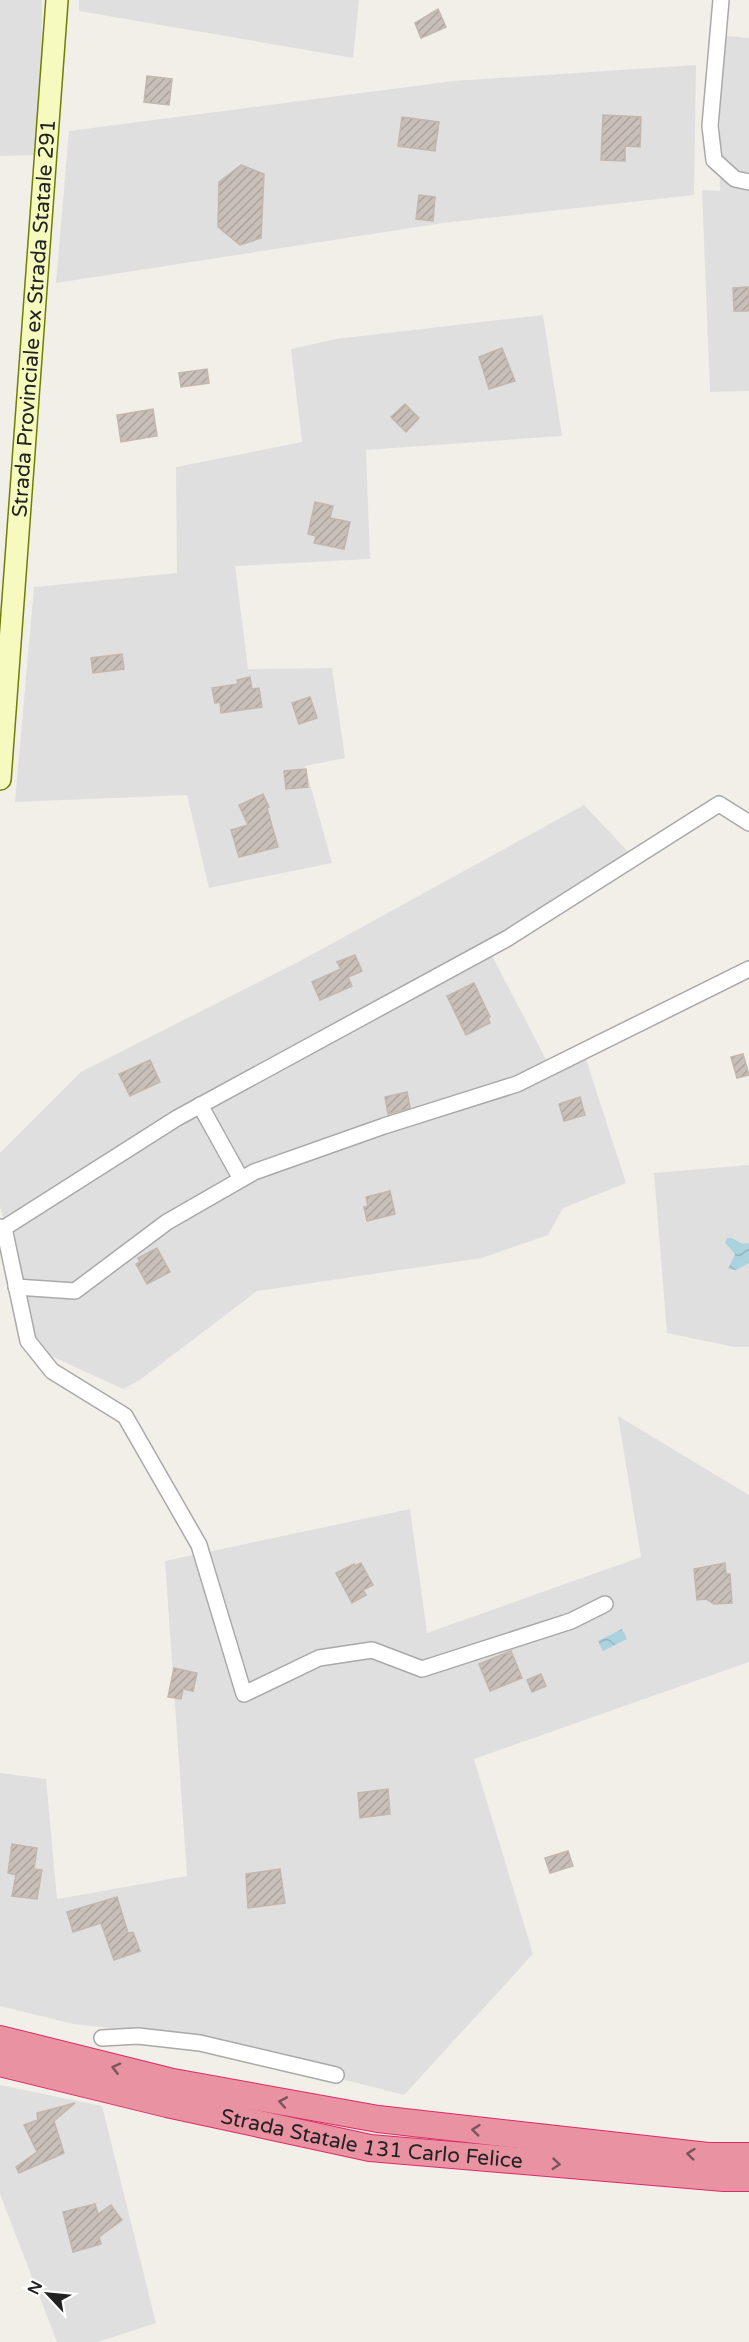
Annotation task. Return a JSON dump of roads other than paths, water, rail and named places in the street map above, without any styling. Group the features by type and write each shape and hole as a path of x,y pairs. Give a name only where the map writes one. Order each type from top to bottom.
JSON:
{"highway":[{"name":"Strada Statale 131 Carlo Felice","path":"0,2040 170,2093 370,2148 724,2178 749,2178"},
{"name":"Strada Statale 131 Carlo Felice","path":"0,2063 170,2093 378,2119 708,2156 749,2156"}],"street":[{"name":"Strada Provinciale ex Strada Statale 291","path":"0,779 57,0"},
{"path":"721,0 710,126 714,160 735,179 749,182"},
{"path":"605,1604 571,1621 422,1669 372,1650 319,1658 244,1694 199,1545 125,1416 52,1371 28,1341 2,1228 200,1105 508,938 719,804 749,823"},
{"path":"16,1287 75,1291 167,1222 254,1172 384,1126 517,1084 749,969"},
{"path":"200,1105 241,1179"},
{"path":"102,2038 138,2036 200,2043 336,2075"}],"water":[{"path":"727,1238 743,1244 749,1243 749,1263 736,1270 728,1269 735,1254 725,1243"},
{"path":"622,1629 627,1639 603,1651 598,1641"}]}
